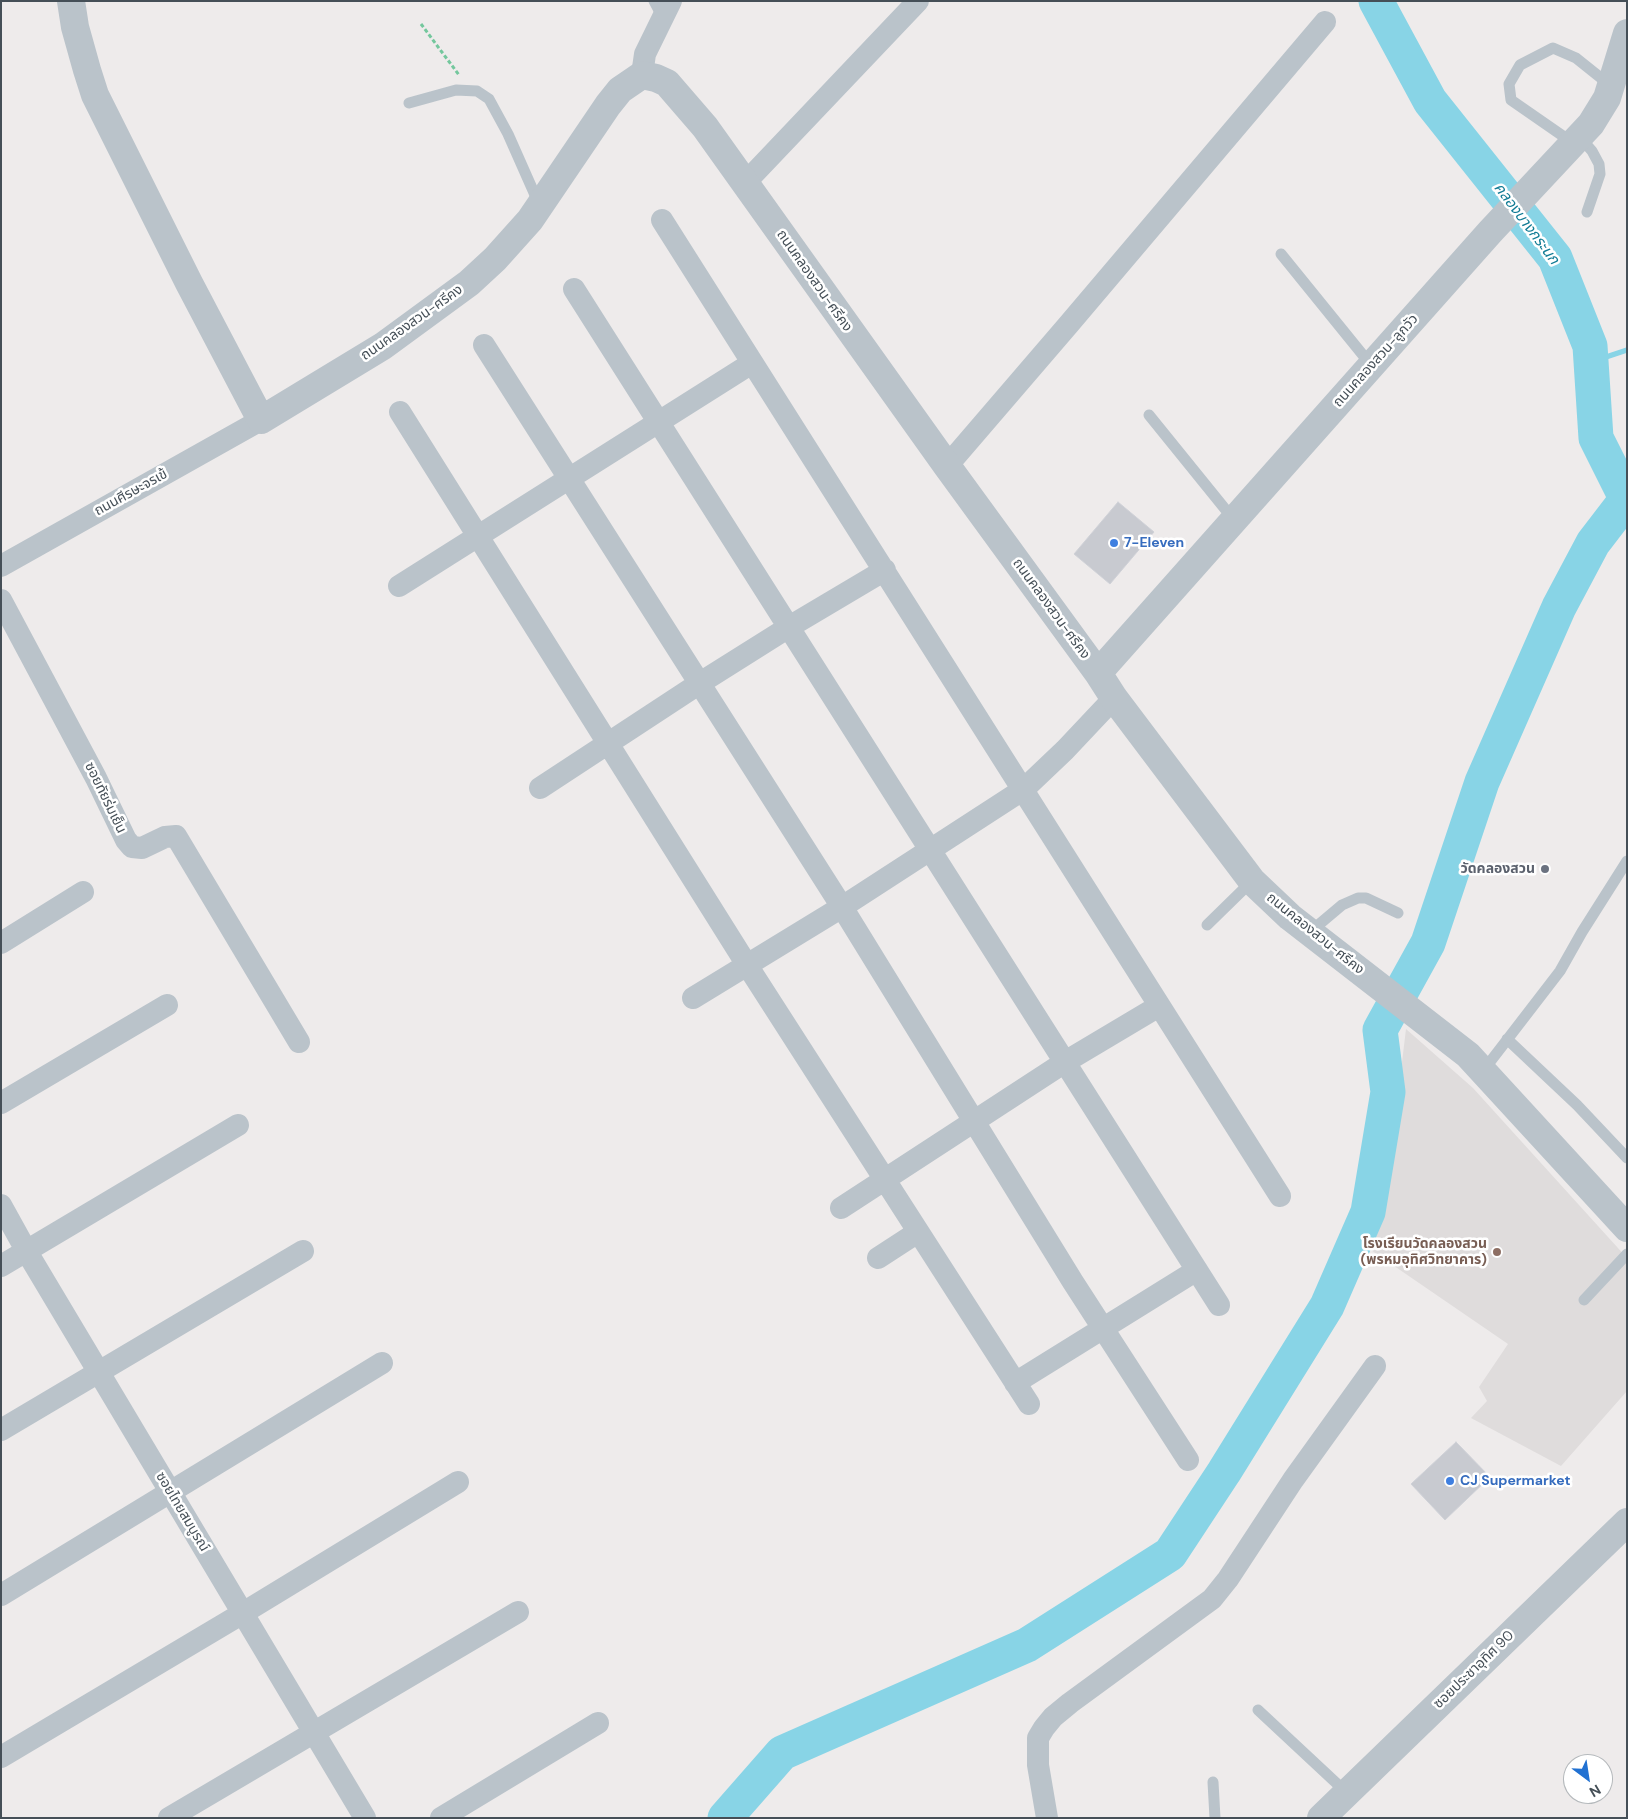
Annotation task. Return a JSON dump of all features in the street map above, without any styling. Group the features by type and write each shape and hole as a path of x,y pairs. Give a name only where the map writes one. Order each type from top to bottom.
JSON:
{"street":[{"path":"71,1 75,27 95,95 189,283 261,420"},
{"path":"746,184 918,1"},
{"path":"642,75 645,54 663,7"},
{"path":"947,466 1324,22"},
{"name":"ถนนคลองสวน-ลูกวัว","path":"1098,673 1490,232 1591,124 1607,98 1627,33"},
{"name":"ถนนคลองสวน-ศรีคง","path":"261,420 383,346 469,283 495,259 530,220 620,90 642,75 667,83 705,127 947,466 1098,673 1114,698 1252,881 1290,917 1468,1054 1627,1228"},
{"path":"662,220 1280,1196"},
{"path":"574,288 1219,1305"},
{"path":"484,345 842,907 1103,1328 1188,1460"},
{"path":"399,586 752,363"},
{"path":"400,412 747,964 1029,1404"},
{"name":"ถนนศีรษะจรเข้","path":"1,566 261,420"},
{"path":"540,788 700,683 884,570"},
{"name":"ซอยทัยร่มเย็น","path":"1,600 96,778 126,840 132,847 142,848 165,837 176,836 299,1042"},
{"path":"692,998 842,907 1024,789 1065,750 1114,698"},
{"path":"1,943 83,892"},
{"path":"1,1103 168,1005"},
{"path":"841,1208 1065,1062 1159,1006"},
{"path":"1,1266 238,1125"},
{"name":"ซอยไทยสมบูรณ์","path":"1,1205 27,1252 365,1818"},
{"path":"878,1258 918,1232"},
{"path":"1,1430 303,1251"},
{"path":"1015,1384 1197,1270"},
{"path":"1,1595 382,1363"},
{"path":"1047,1818 1038,1765 1038,1738 1044,1728 1053,1717 1070,1703 1201,1608 1220,1590 1293,1480 1375,1366"},
{"path":"1,1757 458,1482"},
{"name":"ซอยประชาอุทิศ 90","path":"1321,1818 1627,1522"},
{"path":"169,1818 518,1612"},
{"path":"441,1818 598,1724"}],"lane":[{"path":"1587,212 1600,174 1599,164 1592,151 1511,100 1509,84 1520,65 1553,48 1576,58 1610,86"},
{"path":"409,103 456,90 477,91 489,99 508,134 539,206"},
{"path":"1281,254 1371,365"},
{"path":"1149,415 1234,520"},
{"path":"1483,1071 1560,971 1627,861"},
{"path":"1207,925 1252,881"},
{"path":"1310,932 1342,905 1358,898 1366,898 1398,912"},
{"path":"1507,1039 1577,1105 1627,1158"},
{"path":"1584,1300 1627,1254"},
{"path":"1258,1710 1347,1792"},
{"path":"1213,1782 1215,1818"}],"path":[{"path":"422,24 472,91"}],"shaded area":[{"name":"โรงเรียนวัดคลองสวน (พรหมอุทิศวิทยาคาร)","path":"1406,1029 1473,1088 1627,1258 1627,1391 1561,1466 1471,1418 1487,1401 1479,1387 1508,1344 1365,1246 1369,1221 1399,1123 1399,1087"}],"building":[{"name":"7-Eleven","path":"1118,502 1154,532 1110,584 1074,554"},
{"name":"CJ Supermarket","path":"1456,1442 1490,1477 1445,1520 1411,1484"}],"waterway":[{"name":"คลองบางกระนก","path":"1376,1 1430,101 1555,258 1590,346 1596,438 1627,500"},
{"path":"1591,362 1627,350"},
{"path":"725,1818 782,1753 1027,1645 1170,1554 1224,1472 1327,1306 1368,1212 1388,1092 1380,1030 1428,943 1482,782 1559,607 1593,543 1626,500"}],"place":[{"name":"7-Eleven","path":"1114,543"},
{"name":"วัดคลองสวน","path":"1545,869"},
{"name":"โรงเรียนวัดคลองสวน (พรหมอุทิศวิทยาคาร)","path":"1497,1252"},
{"name":"CJ Supermarket","path":"1450,1481"}]}
